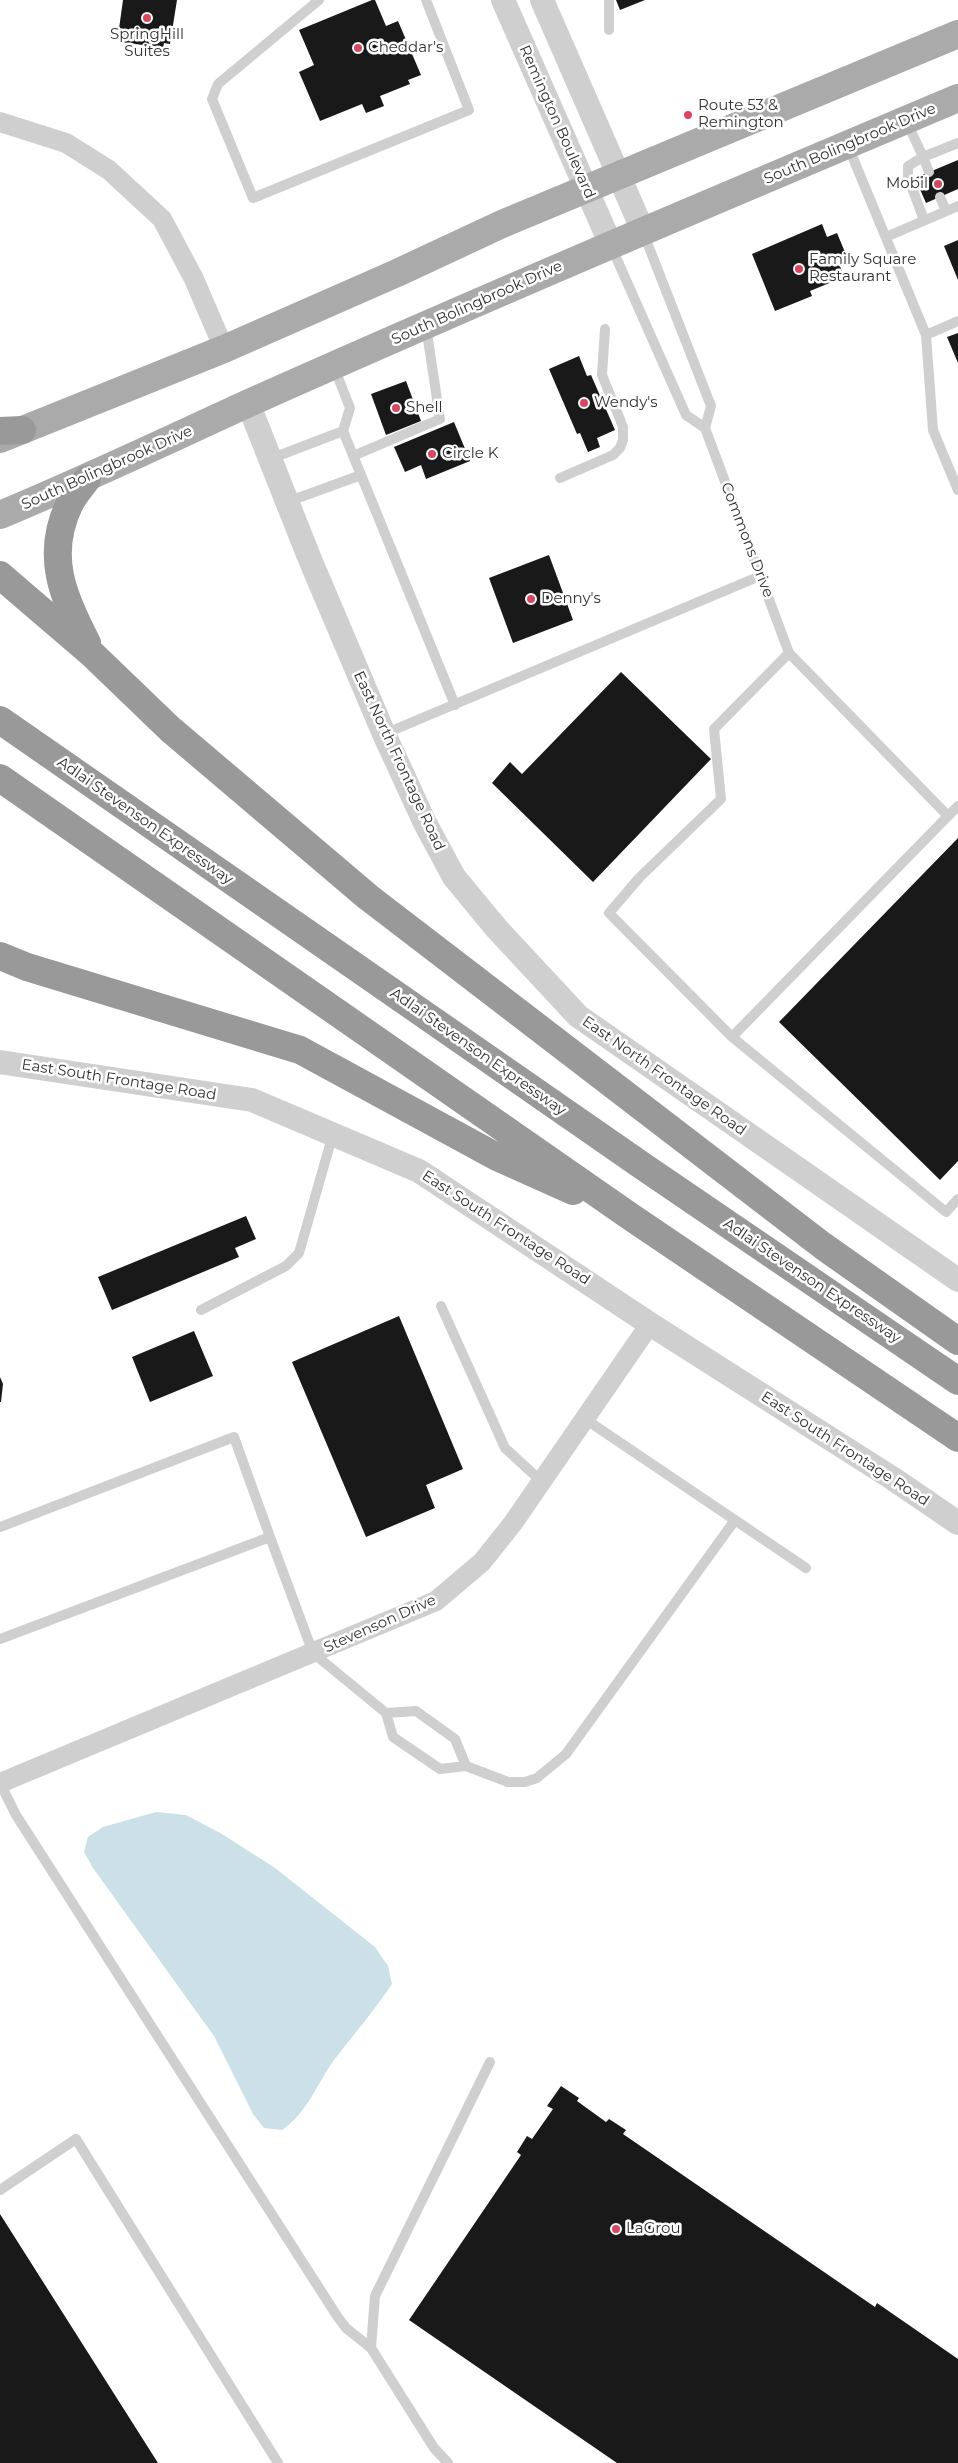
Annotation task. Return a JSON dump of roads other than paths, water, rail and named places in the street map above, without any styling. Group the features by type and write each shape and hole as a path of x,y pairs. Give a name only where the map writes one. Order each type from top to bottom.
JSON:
{"highway":[{"path":"87,479 69,504 60,533 56,558 72,615 92,654"},
{"path":"0,575 92,654 170,729 368,896 823,1246 958,1341"},
{"name":"Adlai Stevenson Expressway","path":"0,720 644,1167 958,1381"},
{"path":"0,778 631,1217 958,1438"},
{"path":"0,956 27,967 300,1050 497,1157 631,1217"}],"main road":[{"path":"7,433 224,349 397,273 502,224 957,32"},
{"name":"South Bolingbrook Drive","path":"0,515 87,479 248,404 643,231 958,98"}],"street":[{"name":"Remington Boulevard","path":"503,0 611,245"},
{"path":"542,0 643,231"},
{"path":"0,122 66,143 109,170 162,219 194,279 224,349"},
{"name":"East North Frontage Road","path":"248,404 384,734 425,823 454,877 497,929 578,1016 958,1280"},
{"name":"East South Frontage Road","path":"0,1062 252,1100 419,1171 650,1324 892,1478 958,1523"},
{"name":"Stevenson Drive","path":"0,1783 436,1602 482,1562 542,1482 650,1324"}],"lane":[{"path":"319,0 218,84 212,99 253,198 469,110 426,0"},
{"path":"608,0 609,30"},
{"path":"906,120 929,172"},
{"path":"924,220 908,177 908,166 923,157 958,143"},
{"path":"847,145 926,335 933,430 958,490"},
{"path":"940,197 946,211"},
{"path":"886,237 958,206"},
{"path":"611,245 686,415 705,428 711,406 643,231"},
{"path":"926,335 958,321"},
{"path":"353,456 440,419 426,326"},
{"path":"560,478 613,455 620,448 623,440 623,427 602,375 605,329"},
{"path":"334,366 350,408 343,431 454,705"},
{"name":"Commons Drive","path":"705,428 788,652"},
{"path":"270,459 343,431"},
{"path":"287,502 361,476"},
{"path":"384,734 760,576"},
{"path":"948,816 788,652 714,729 720,799 640,877 609,913 732,1037 946,1212 958,1199"},
{"path":"732,1037 958,806"},
{"path":"201,1310 286,1266 299,1252 333,1134"},
{"path":"441,1306 505,1448 542,1482"},
{"path":"585,1419 806,1568"},
{"path":"0,1527 234,1437 313,1653 386,1713 394,1737 440,1770 466,1766 508,1782 525,1782 538,1778 560,1760 735,1520"},
{"path":"0,1638 270,1537"},
{"path":"386,1713 416,1711 455,1739 466,1766"},
{"path":"0,1783 16,1815 337,2316 346,2328 371,2348 434,2448 448,2463"},
{"path":"371,2348 375,2296 490,2062"},
{"path":"0,2190 76,2139 278,2463"}],"water":[{"path":"156,1812 186,1815 222,1834 275,1868 375,1947 388,1966 392,1984 334,2060 305,2107 282,2130 264,2128 253,2114 214,2036 93,1868 84,1852 88,1837 103,1827"}],"place":[{"name":"SpringHill Suites","path":"147,18"},
{"name":"Cheddar's","path":"358,48"},
{"name":"Route 53 & Remington","path":"688,115"},
{"name":"Mobil","path":"938,184"},
{"name":"Family Square Restaurant","path":"799,269"},
{"name":"Wendy's","path":"584,403"},
{"name":"Shell","path":"396,408"},
{"name":"Circle K","path":"432,454"},
{"name":"Denny's","path":"531,599"},
{"name":"LaGrou","path":"616,2229"}]}
